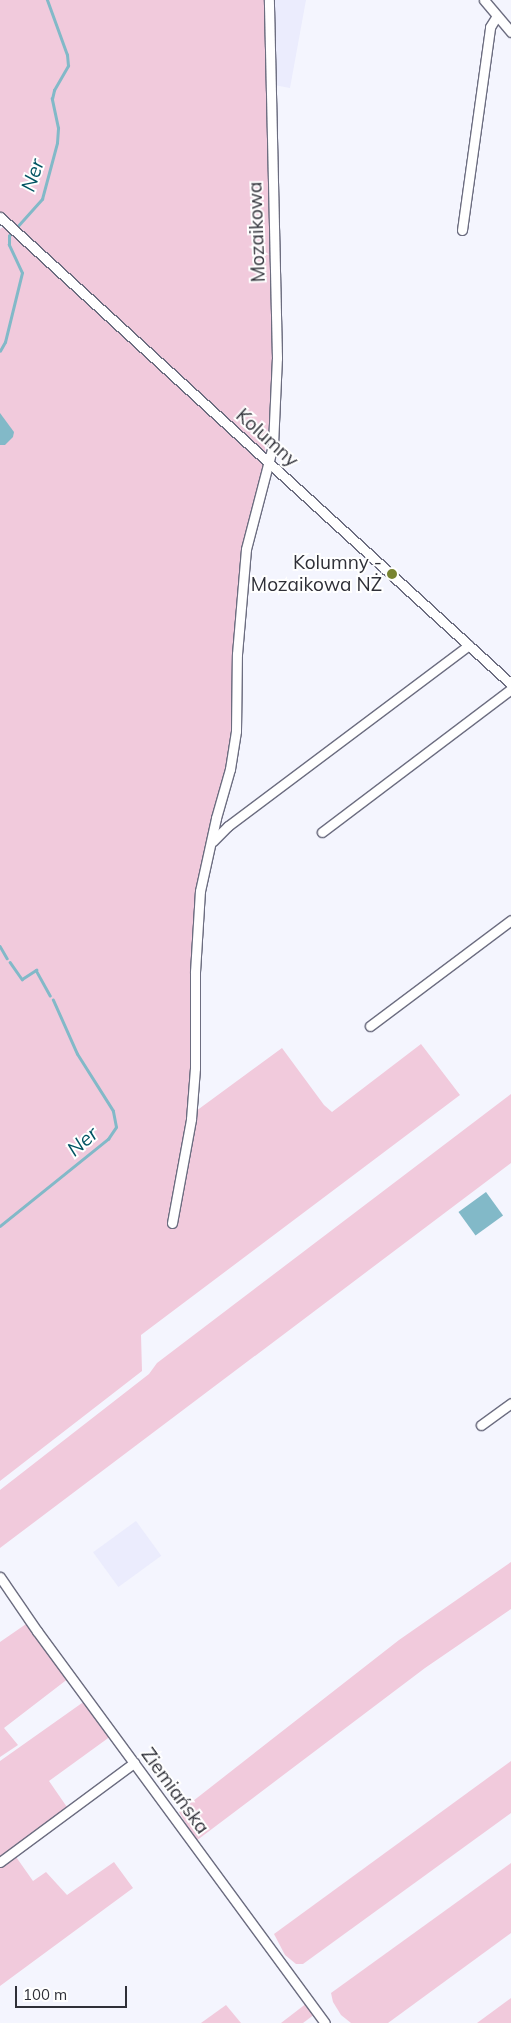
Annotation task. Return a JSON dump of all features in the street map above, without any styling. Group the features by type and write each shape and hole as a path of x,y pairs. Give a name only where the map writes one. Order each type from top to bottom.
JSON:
{"street":[{"name":"Mozaikowa","path":"172,1223 191,1119 195,1068 194,972 199,899 216,818 230,769 236,731 237,654 246,550 273,445 277,358 271,179 269,0"},
{"path":"484,0 511,32"},
{"path":"462,230 490,28 497,16"},
{"name":"Kolumny","path":"0,217 511,684"},
{"path":"212,842 228,826 469,645"},
{"path":"322,832 511,689"},
{"path":"370,1026 511,920"},
{"path":"481,1425 511,1403"},
{"name":"Ziemiańska","path":"0,1578 325,2023"},
{"path":"0,1862 134,1763"}],"shaded area":[{"path":"0,0 267,0 268,172 274,345 269,443 265,447 267,470 248,536 233,743 201,881 192,1114 282,1048 324,1105 332,1112 421,1044 460,1095 141,1335 142,1371 0,1481 0,229 3,227 0,224"},
{"path":"273,0 306,0 290,88 274,85"},
{"path":"511,1094 511,1163 0,1548 0,1490 149,1374 157,1363"},
{"path":"136,1521 161,1556 118,1587 93,1552"},
{"path":"511,1562 511,1609 425,1668 196,1841 179,1812 399,1640"},
{"path":"29,1622 69,1678 4,1728 18,1745 0,1757 0,1642"},
{"path":"82,1703 86,1703 111,1736 49,1781 69,1810 0,1860 0,1761"},
{"path":"511,1761 511,1813 303,1964 296,1964 285,1955 274,1934"},
{"path":"14,1854 33,1881 46,1872 67,1895 114,1862 133,1888 0,1986 0,1864"},
{"path":"511,1863 511,1933 388,2023 351,2023 341,2015 333,2002 331,1993"},
{"path":"511,1998 511,2023 477,2023"},
{"path":"307,2003 315,2014 303,2023 281,2023"},
{"path":"226,2005 241,2023 201,2023"}],"water":[{"path":"0,413 14,432 13,437 5,445 0,445"},
{"path":"486,1192 503,1215 476,1235 458,1212"}],"waterway":[{"name":"Ner","path":"16,228 42,199 57,143 58,128 52,99 54,90 68,66 67,55 47,0"},
{"name":"Ner","path":"0,351 5,342 22,273 9,245 9,236 12,232"},
{"name":"Ner","path":"0,946 7,958"},
{"name":"Ner","path":"10,962 22,979 36,970 50,995"},
{"name":"Ner","path":"0,1226 108,1139 116,1127 113,1111 77,1054 53,1000"}],"place":[{"name":"Kolumny - Mozaikowa NŻ","path":"392,574"}]}
